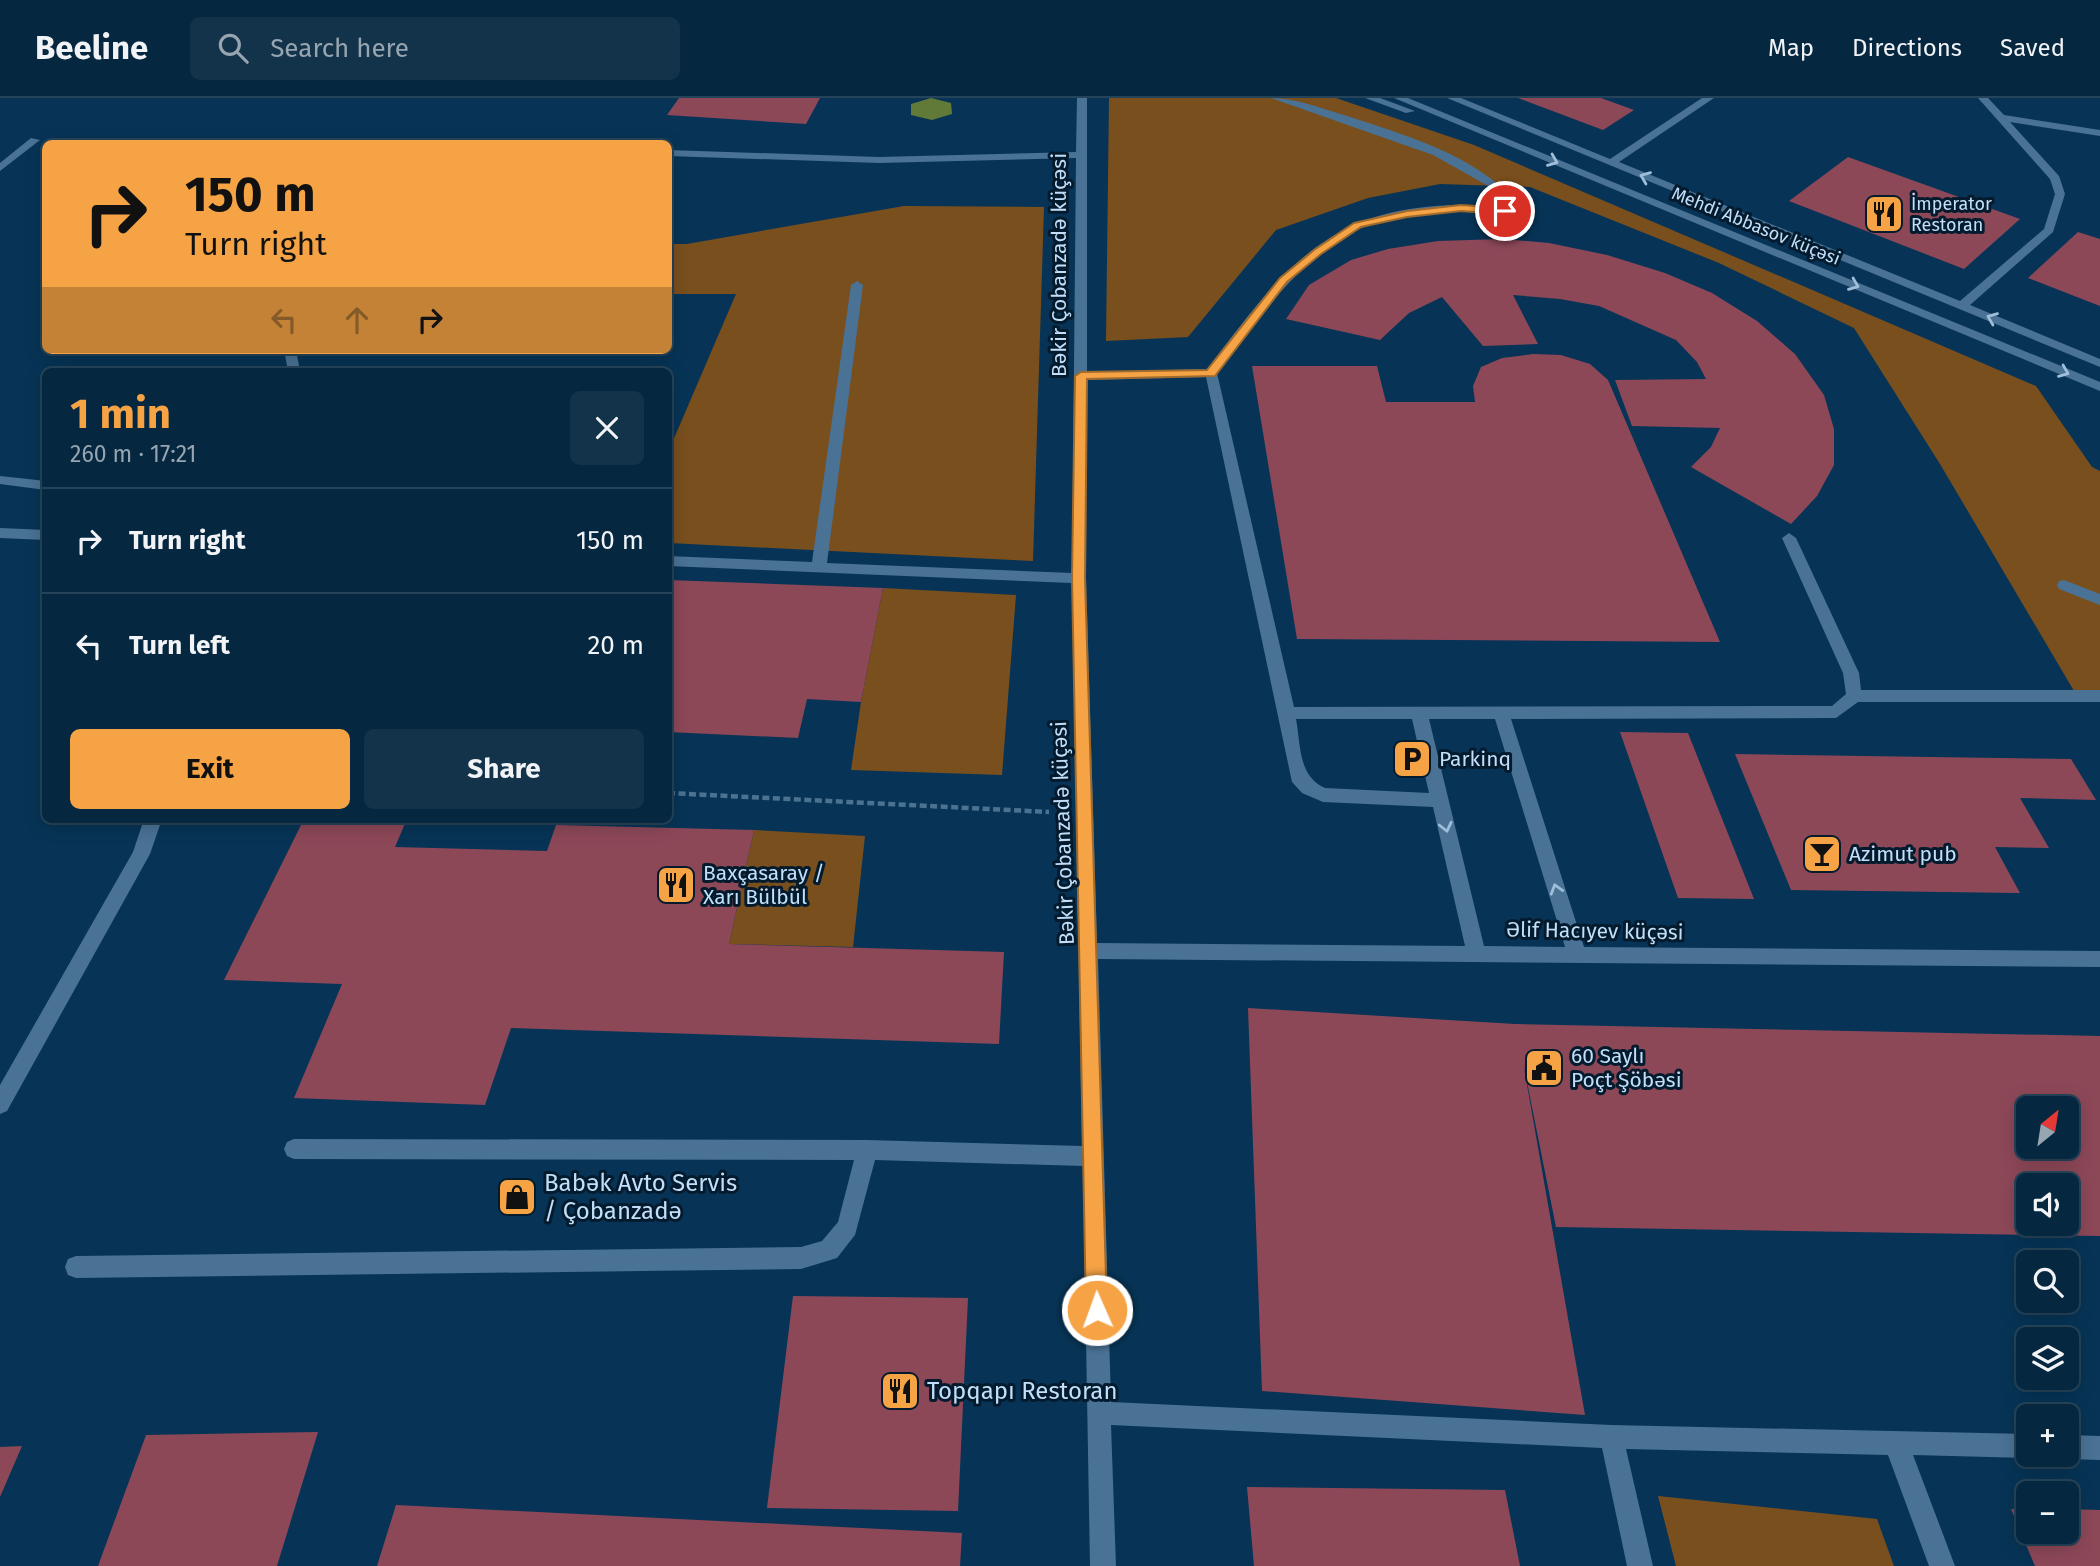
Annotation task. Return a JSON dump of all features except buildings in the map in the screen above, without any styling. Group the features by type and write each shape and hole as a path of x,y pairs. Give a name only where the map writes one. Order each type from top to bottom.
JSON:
{"street":[{"name":"Bəkir Çobanzadə küçəsi","path":"1082,98 1079,578 1102,1566"},
{"path":"1211,373 1283,280 1317,252 1358,225 1407,214 1461,208 1505,211 1514,205 1502,191 1450,159 1369,127 1276,98"},
{"path":"1370,98 1520,148"},
{"name":"Mehdi Abbasov küçəsi","path":"1399,98 2100,387"},
{"name":"Mehdi Abbasov küçəsi","path":"1452,98 2100,363"},
{"path":"1611,163 1709,98"},
{"path":"1962,306 2049,230 2060,194 2055,178 1983,98"},
{"path":"2000,118 2100,133"},
{"path":"0,169 36,140"},
{"path":"672,153 879,160 1082,155"},
{"path":"820,568 857,285"},
{"path":"1081,376 1211,373"},
{"path":"1211,373 1287,713 1298,777 1308,788 1323,795 1440,800"},
{"path":"0,480 42,485"},
{"path":"0,533 42,535"},
{"path":"1789,538 1851,673 1854,696"},
{"path":"672,561 1079,578"},
{"path":"2064,585 2100,600"},
{"path":"1287,713 1836,712 1854,696 2100,696"},
{"path":"1501,712 1577,954"},
{"path":"1419,713 1476,953"},
{"path":"0,1104 141,854 152,823"},
{"name":"Əlif Hacıyev küçəsi","path":"1089,951 2100,959"},
{"path":"294,1149 866,1150 1092,1156"},
{"path":"76,1267 800,1258 829,1250 847,1227 866,1150"},
{"path":"1100,1413 1611,1437 2016,1446"},
{"path":"1611,1437 1640,1566"},
{"path":"1896,1443 1942,1566"},
{"path":"2079,1447 2100,1448"}],"path":[{"path":"672,793 1085,814"}],"shaded area":[{"path":"931,98 951,103 952,114 932,120 911,115 911,104"},
{"path":"1109,98 1336,98 1474,145 2036,386 2092,467 2100,471 2100,700 2077,696 1940,464 1854,328 1719,263 1530,187 1440,184 1368,198 1276,230 1188,337 1106,341"},
{"path":"904,206 1044,207 1033,561 672,543 672,443 736,294 672,294 672,244 687,244"},
{"path":"883,588 1016,595 1002,775 851,770"},
{"path":"754,830 865,836 853,947 729,944"},
{"path":"1658,1496 1877,1519 1894,1566 1676,1566"}],"place":[{"name":"İmperator Restoran","path":"1884,214"},
{"name":"Parkinq","path":"1412,759"},
{"name":"Azimut pub","path":"1822,854"},
{"name":"Baxçasaray / Xarı Bülbül","path":"676,885"},
{"name":"60 Saylı Poçt Şöbəsi","path":"1544,1068"},
{"name":"Babək Avto Servis / Çobanzadə","path":"517,1197"},
{"name":"Topqapı Restoran","path":"900,1391"}],"route":[{"path":"1097,1310 1079,578 1081,376 1211,373 1283,280 1317,252 1358,225 1407,214 1461,208 1505,211"}]}
